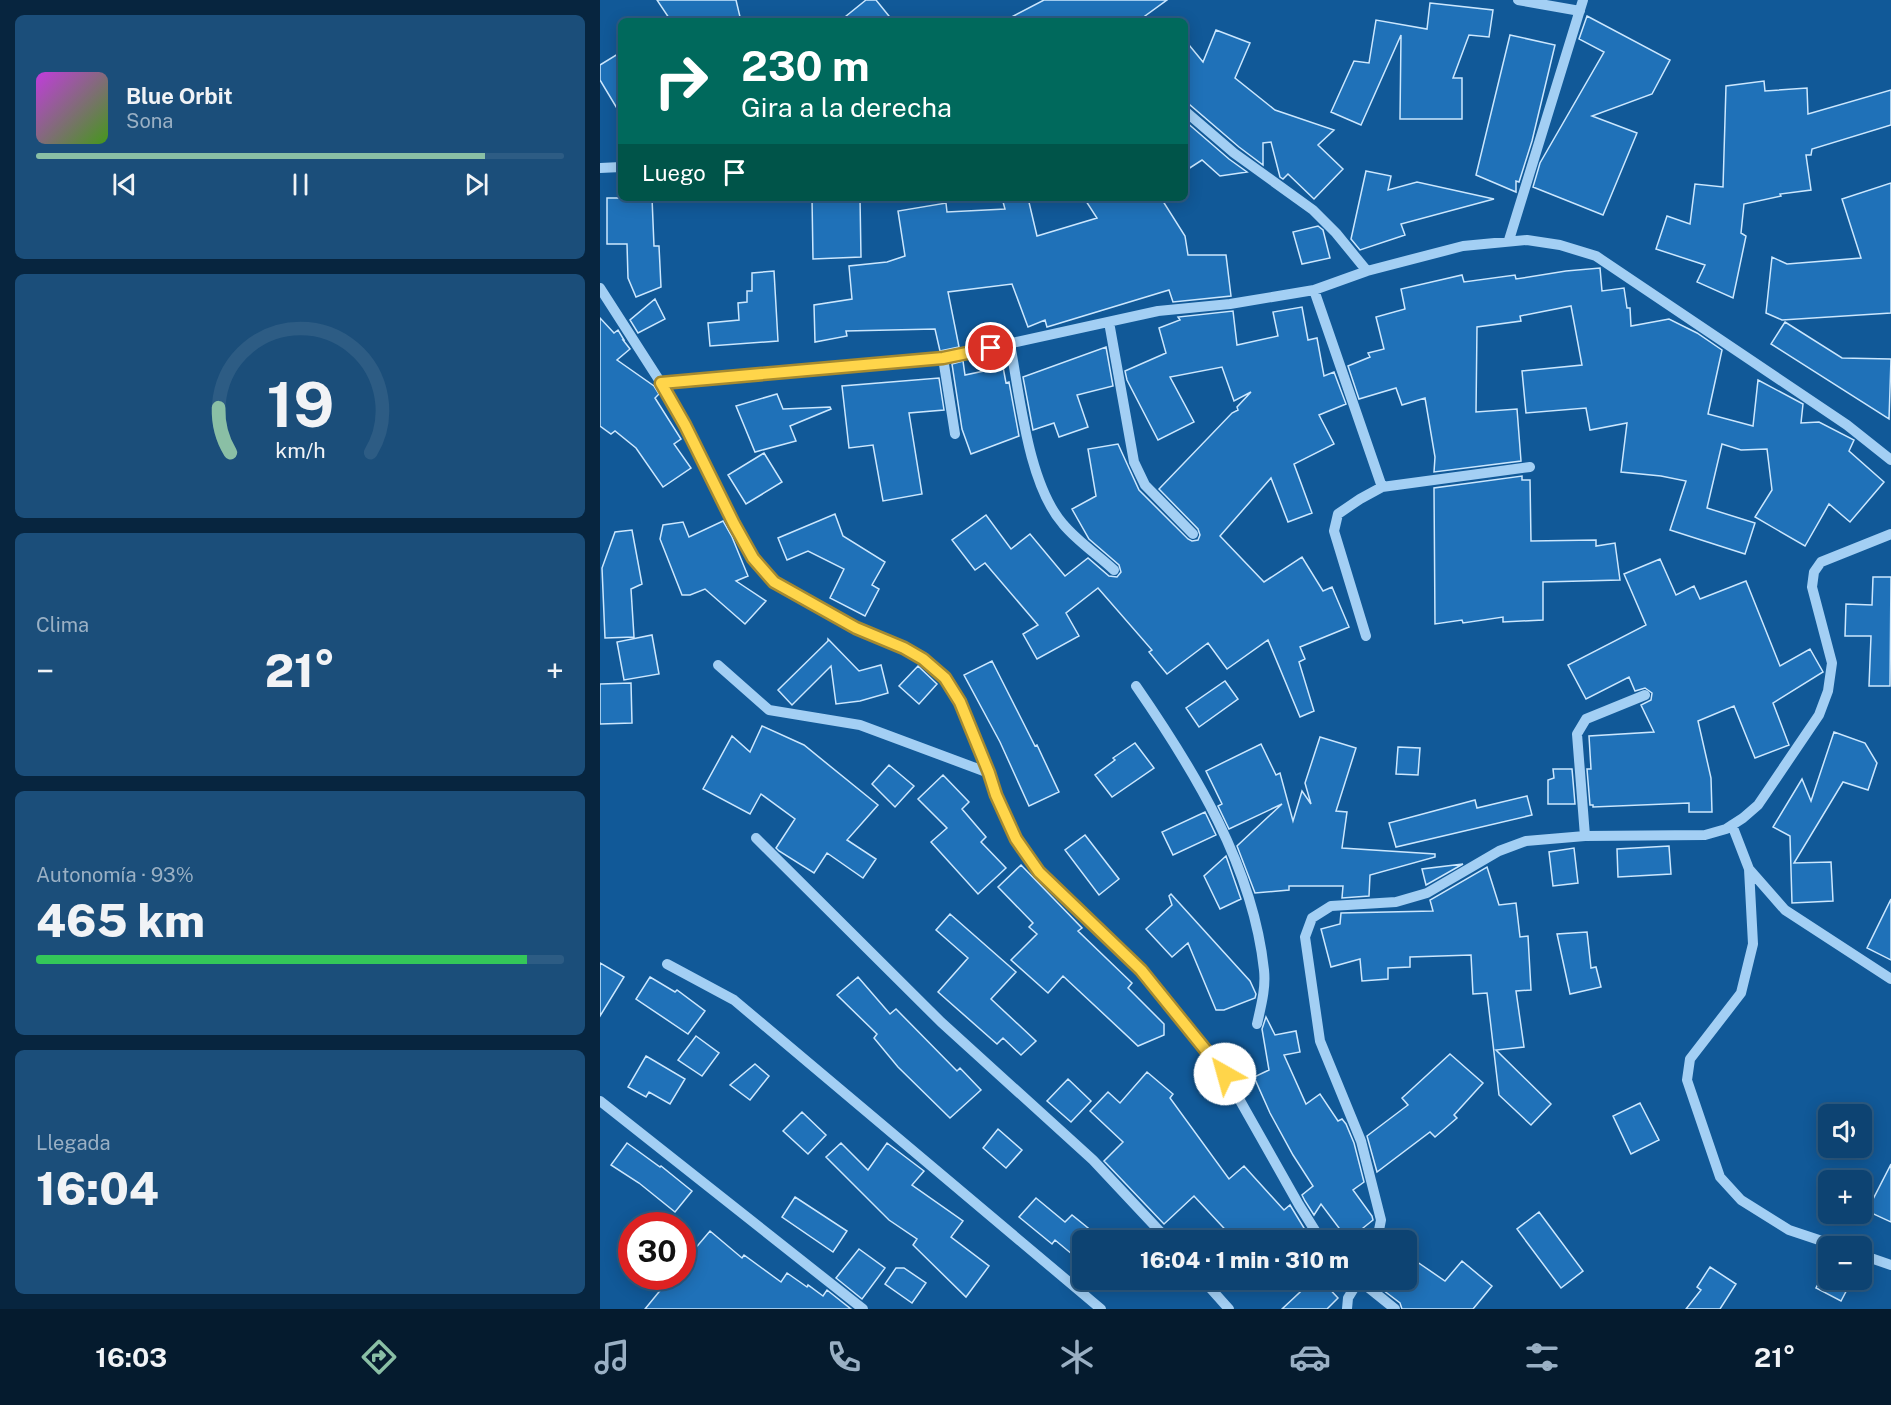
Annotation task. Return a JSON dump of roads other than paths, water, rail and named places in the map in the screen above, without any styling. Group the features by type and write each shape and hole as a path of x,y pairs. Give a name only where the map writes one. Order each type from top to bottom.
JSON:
{"street":[{"path":"1518,0 1580,11"},
{"path":"1509,240 1583,0"},
{"path":"1188,114 1234,153 1313,210 1336,233 1366,271"},
{"path":"600,168 618,167"},
{"path":"661,383 943,358 1158,310 1230,304 1314,290 1366,271 1463,246 1527,240 1560,245 1596,256 1847,425 1891,460"},
{"path":"600,288 685,425 753,558 774,582 856,628 904,648 923,659 945,678 960,702 996,795 1016,839 1039,872 1141,970 1225,1074 1315,1230"},
{"path":"1314,290 1382,487"},
{"path":"1109,322 1134,462 1145,485 1193,534"},
{"path":"1010,344 1033,460 1042,491 1062,524 1114,570"},
{"path":"943,358 956,435"},
{"path":"1366,636 1334,531 1338,514 1382,487 1530,467"},
{"path":"1379,1230 1381,1220 1361,1142 1320,1041 1305,937 1312,918 1330,906 1396,902 1427,893 1499,851 1526,841 1584,836 1705,835 1726,829 1758,805 1819,716 1828,691 1832,663 1812,587 1814,572 1821,562 1891,534"},
{"path":"718,665 769,710 860,725 989,773"},
{"path":"1136,686 1172,738 1214,813 1241,874 1257,932 1264,971 1263,999 1257,1024"},
{"path":"1584,836 1577,734 1586,718 1645,695"},
{"path":"1732,825 1749,869 1753,944 1741,993 1690,1059 1687,1080 1720,1177 1741,1200 1789,1230 1818,1240"},
{"path":"756,838 941,1022 1093,1160 1159,1230"},
{"path":"1749,869 1785,910 1891,978"},
{"path":"667,964 734,1000 1101,1309"},
{"path":"600,1101 863,1309"},
{"path":"1872,1258 1891,1265"},
{"path":"1212,1290 1229,1309"},
{"path":"1347,1309 1348,1298 1353,1290"},
{"path":"1371,1290 1395,1309"}]}
